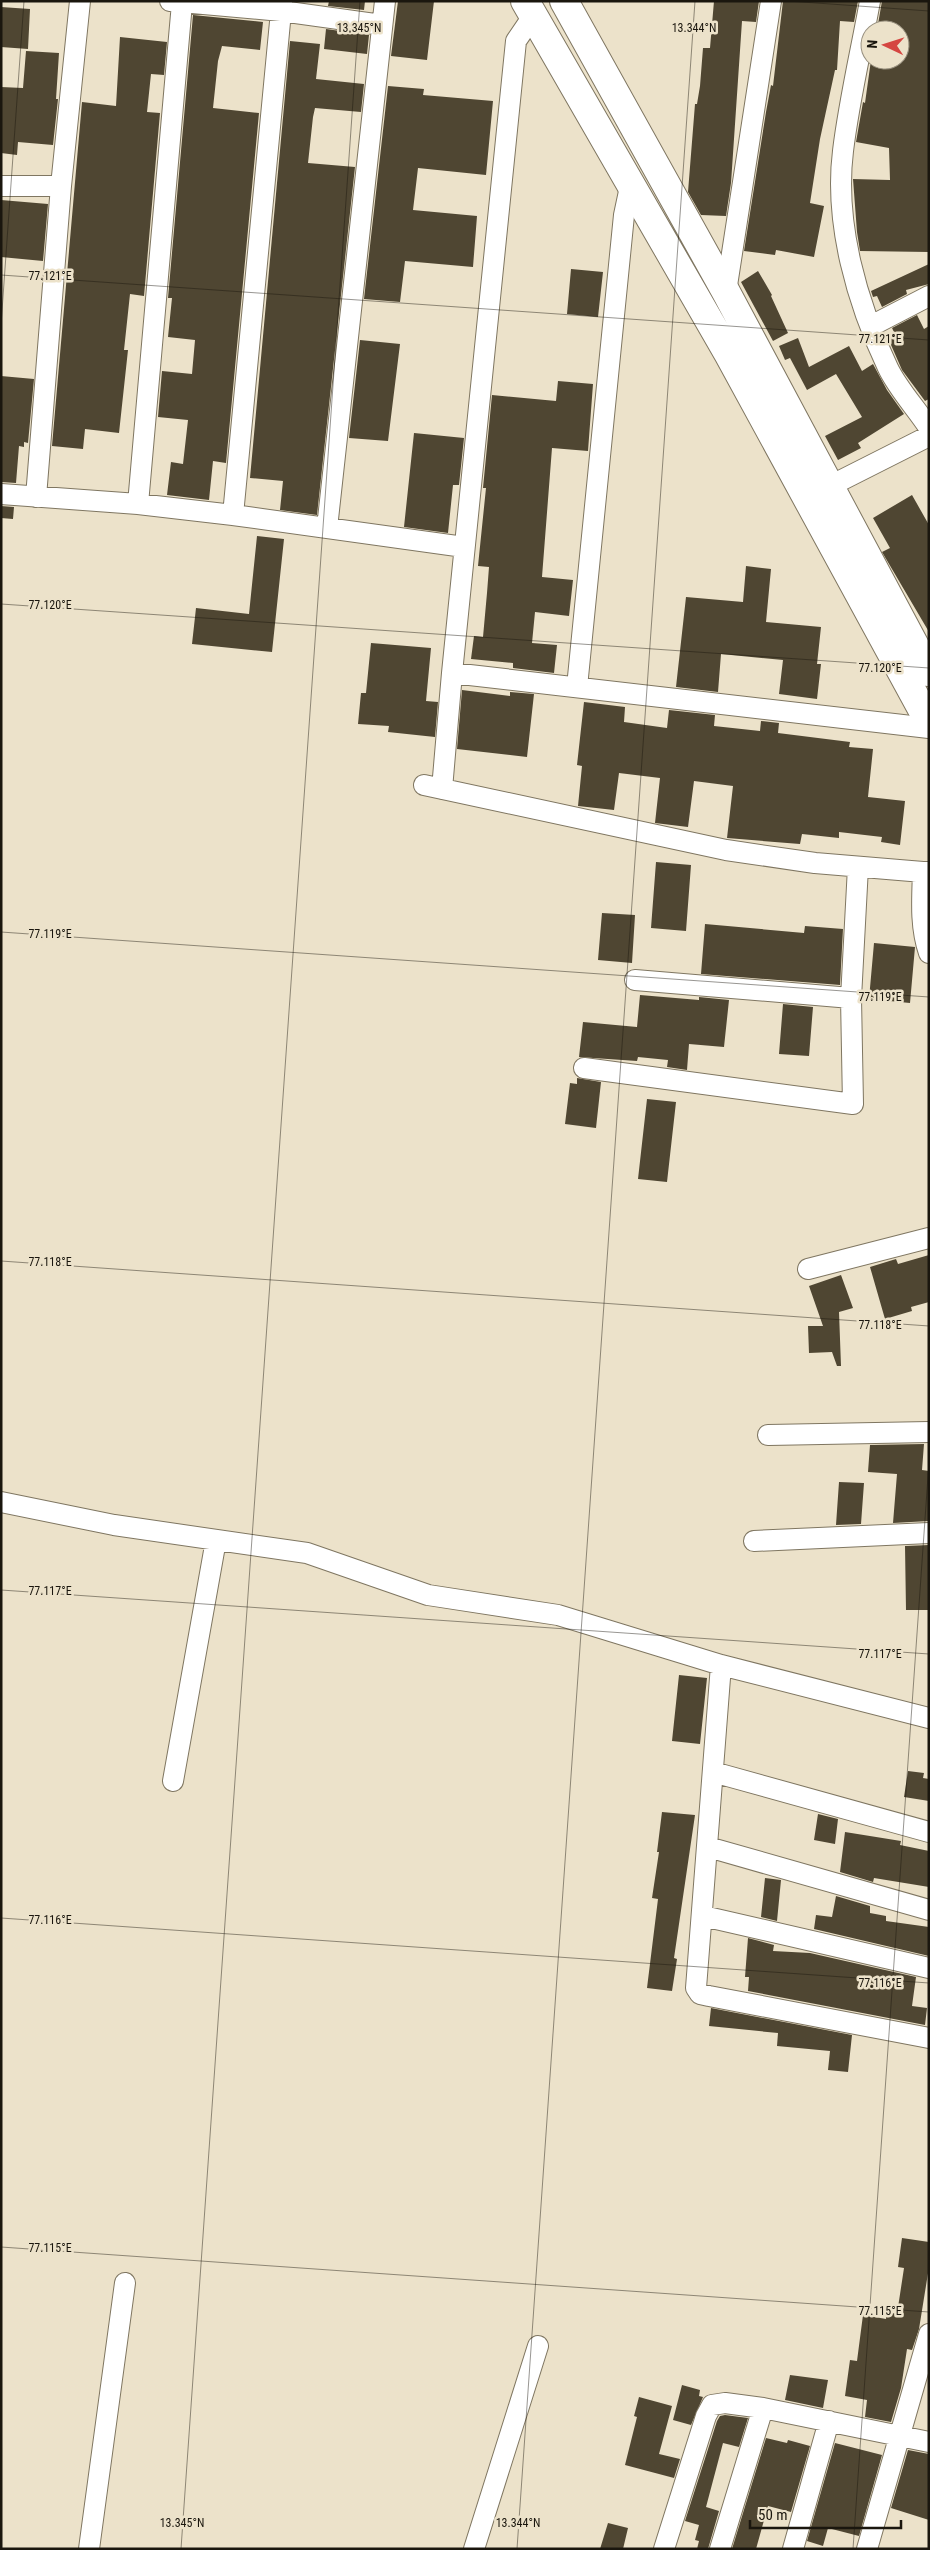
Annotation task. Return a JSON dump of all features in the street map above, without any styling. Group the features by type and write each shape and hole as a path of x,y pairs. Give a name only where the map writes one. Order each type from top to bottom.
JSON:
{"main road":[{"path":"564,1 726,292 929,672"},
{"path":"529,8 729,355 929,722"}],"street":[{"path":"36,497 61,186 80,1"},
{"path":"327,528 385,1"},
{"path":"726,292 772,1"},
{"path":"870,1 843,152 842,201 849,259 871,326 889,370 929,428"},
{"path":"138,504 176,2 282,6 382,26"},
{"path":"233,515 282,6"},
{"path":"529,8 516,41 452,673 433,787 726,850 858,867 926,872 923,931 929,953"},
{"path":"578,687 624,215 631,182"},
{"path":"1,186 61,186"},
{"path":"871,326 929,296"},
{"path":"830,486 929,436"},
{"path":"1,494 138,504 233,515 464,547"},
{"path":"452,673 929,728"},
{"path":"584,1068 853,1104 851,998 858,867"},
{"path":"635,980 851,998"},
{"path":"808,1269 929,1238"},
{"path":"768,1435 929,1432"},
{"path":"3,1508 307,1554 428,1596 558,1615 721,1665 929,1718"},
{"path":"754,1541 929,1533"},
{"path":"173,1781 216,1540"},
{"path":"721,1665 696,1988 700,1994 929,2038"},
{"path":"713,1772 929,1832"},
{"path":"708,1847 929,1910"},
{"path":"703,1916 929,1968"},
{"path":"90,2549 125,2283"},
{"path":"867,2549 929,2334"},
{"path":"474,2549 538,2346"},
{"path":"664,2549 706,2416 712,2405 725,2403 763,2408 929,2442"},
{"path":"720,2549 763,2408"},
{"path":"794,2549 829,2422"}],"building":[{"path":"329,1 365,1 364,10 328,6"},
{"path":"398,1 434,1 427,60 391,56"},
{"path":"714,1 759,1 756,22 742,21 731,183 726,216 701,215 688,192 695,104 697,104 700,86 703,48 710,48"},
{"path":"783,1 858,1 854,22 840,21 837,70 835,70 820,139 810,203 824,206 814,257 776,250 775,255 744,251 766,112 771,85 773,86"},
{"path":"882,1 929,1 929,252 860,251 853,179 890,180 889,148 856,142 863,102 865,103 870,70 910,70 910,20 879,20"},
{"path":"1,7 30,9 28,49 1,47"},
{"path":"193,15 263,22 260,50 222,46 218,61 213,108 259,113 226,463 213,461 209,500 167,495 171,462 183,464 188,420 158,417 162,371 192,374 195,340 168,337 172,298 168,298"},
{"path":"326,29 369,35 367,54 324,49"},
{"path":"120,37 167,42 164,75 151,74 147,112 160,113 144,296 130,294 124,350 128,350 119,433 85,429 83,449 52,446 82,102 116,106"},
{"path":"290,41 320,44 316,79 364,84 361,112 315,108 313,117 308,163 355,167 317,515 280,510 283,481 250,478"},
{"path":"26,51 59,53 56,99 58,99 53,145 18,142 17,155 1,153 1,87 23,88"},
{"path":"388,86 424,89 423,95 493,101 486,175 418,168 413,210 477,216 473,267 405,261 400,302 364,299"},
{"path":"1,200 48,204 43,261 1,257"},
{"path":"929,264 929,284 906,290 907,294 882,307 877,296 873,297 871,291"},
{"path":"571,269 603,272 598,317 567,314"},
{"path":"758,271 772,295 788,333 773,341 741,282"},
{"path":"917,315 924,329 929,326 929,399 925,401 902,370 888,338 895,334 892,328"},
{"path":"798,338 809,367 849,346 862,371 873,364 887,390 904,414 858,443 861,448 838,460 825,436 862,417 836,374 807,390 790,358 785,360 779,346"},
{"path":"360,340 400,344 388,441 349,438"},
{"path":"1,376 34,379 28,443 24,442 24,447 19,446 16,483 1,482"},
{"path":"558,381 593,384 588,451 552,448 542,577 573,580 569,616 535,612 532,643 557,645 554,673 513,668 513,663 471,659 474,636 483,637 487,593 489,567 478,566 486,488 483,488 492,395 556,401"},
{"path":"414,433 464,438 459,485 453,485 448,533 404,527"},
{"path":"912,495 929,525 929,632 882,552 890,548 873,518"},
{"path":"1,506 14,507 13,519 1,518"},
{"path":"257,536 284,539 272,652 192,644 196,608 249,614"},
{"path":"746,566 771,569 766,622 821,627 817,664 821,664 817,699 779,694 783,660 721,654 718,692 676,687 686,597 743,602"},
{"path":"371,643 431,648 426,701 438,702 435,737 388,732 389,726 358,724 361,693 366,693"},
{"path":"462,690 510,696 510,692 534,694 527,757 457,749"},
{"path":"584,702 625,707 624,722 667,728 669,710 715,715 714,726 760,731 761,721 779,723 778,733 850,742 849,747 873,749 868,797 905,801 900,845 881,842 882,837 839,832 839,838 802,834 800,844 727,838 733,786 694,781 688,827 655,823 660,778 619,773 614,810 578,806 582,766 577,765"},
{"path":"656,862 691,865 686,931 651,928"},
{"path":"602,913 635,915 632,963 598,960"},
{"path":"705,924 804,933 805,926 843,929 840,985 701,974"},
{"path":"874,943 915,947 910,1003 869,999"},
{"path":"640,995 699,1000 699,997 729,1000 724,1047 689,1044 687,1070 667,1067 668,1060 638,1057 637,1061 579,1057 583,1022 637,1027"},
{"path":"783,1004 813,1007 809,1056 779,1054"},
{"path":"577,1078 601,1082 596,1128 565,1124 570,1083 577,1084"},
{"path":"647,1099 676,1102 667,1182 638,1179"},
{"path":"929,1255 929,1302 911,1307 912,1311 885,1319 870,1267 896,1259 898,1264"},
{"path":"841,1275 853,1308 839,1312 841,1366 837,1366 832,1352 809,1353 808,1326 823,1326 809,1286"},
{"path":"924,1444 922,1470 929,1471 929,1521 893,1523 897,1474 868,1472 870,1445"},
{"path":"839,1482 864,1483 861,1524 836,1525"},
{"path":"929,1545 929,1610 906,1610 905,1546"},
{"path":"679,1675 707,1678 700,1744 672,1741"},
{"path":"908,1771 924,1773 923,1778 929,1779 929,1801 904,1797"},
{"path":"662,1812 695,1815 674,1958 677,1959 672,1991 647,1988 658,1899 652,1898 659,1852 657,1852"},
{"path":"818,1814 838,1819 835,1844 814,1840"},
{"path":"845,1832 901,1841 900,1845 929,1851 929,1887 874,1878 873,1882 840,1872"},
{"path":"765,1878 781,1880 777,1921 761,1917"},
{"path":"836,1896 870,1906 870,1913 886,1916 886,1921 929,1927 929,1956 814,1929 816,1915 832,1917"},
{"path":"748,1938 774,1945 773,1951 810,1953 916,1977 912,2006 927,2008 925,2025 748,1991 749,1977 745,1977"},
{"path":"711,2008 852,2035 848,2072 828,2070 830,2051 777,2046 778,2033 709,2026"},
{"path":"902,2238 929,2242 929,2267 919,2329 912,2350 907,2349 901,2388 891,2422 865,2417 867,2400 845,2396 850,2360 857,2361 863,2315 886,2319 887,2312 897,2314 904,2268 898,2267"},
{"path":"790,2375 828,2380 823,2408 785,2400"},
{"path":"682,2385 700,2390 699,2396 703,2397 691,2425 673,2420"},
{"path":"639,2397 672,2406 659,2454 680,2459 674,2478 625,2465 637,2417 634,2416"},
{"path":"720,2416 748,2418 739,2447 723,2443 706,2507 719,2511 708,2549 697,2549 699,2541 695,2540 699,2525 685,2521 717,2421"},
{"path":"766,2438 787,2443 788,2440 810,2446 791,2512 768,2506 756,2549 732,2549"},
{"path":"835,2443 882,2455 859,2536 828,2528 823,2546 807,2541"},
{"path":"908,2450 929,2454 929,2520 891,2508"},
{"path":"608,2523 628,2528 623,2549 600,2549"}]}
